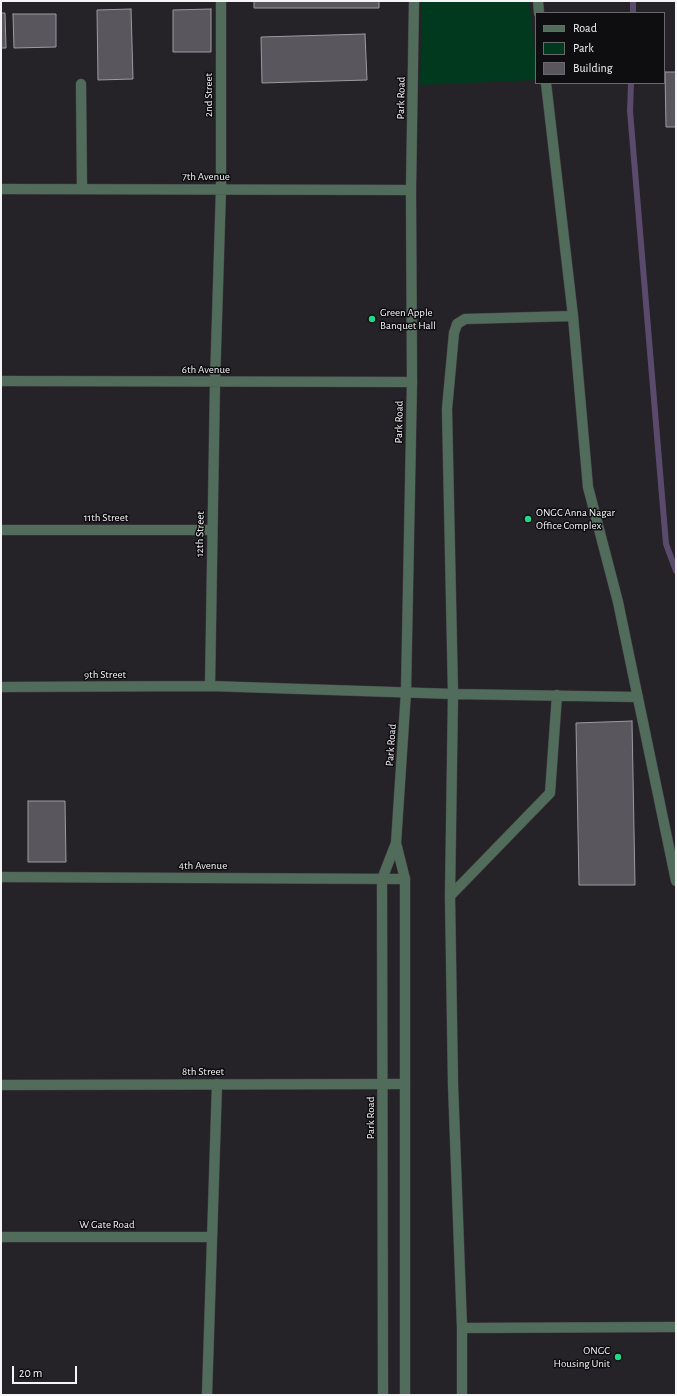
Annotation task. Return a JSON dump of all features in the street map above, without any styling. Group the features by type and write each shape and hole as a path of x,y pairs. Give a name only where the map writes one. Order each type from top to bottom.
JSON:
{"street":[{"name":"2nd Street","path":"215,382 221,190 221,1"},
{"name":"Park Road","path":"383,1395 382,879 396,843 406,692 412,382 411,190 414,1"},
{"path":"538,1 539,12"},
{"path":"81,84 82,189"},
{"path":"546,84 573,316 588,487 618,602 676,881"},
{"name":"7th Avenue","path":"1,189 411,190"},
{"path":"462,1395 462,1328 453,1091 450,896 453,694 447,409 454,333 457,324 465,319 573,316"},
{"name":"6th Avenue","path":"1,381 412,382"},
{"name":"12th Street","path":"210,686 215,382"},
{"name":"11th Street","path":"1,530 212,530"},
{"name":"9th Street","path":"1,687 210,686 453,694 638,696"},
{"path":"450,896 550,793 557,695"},
{"name":"Park Road","path":"396,843 405,879 405,1395"},
{"name":"4th Avenue","path":"1,877 405,879"},
{"path":"207,1395 216,1084"},
{"name":"8th Street","path":"1,1085 405,1084"},
{"name":"W Gate Road","path":"1,1238 212,1237"},
{"path":"462,1328 676,1327"}],"green space":[{"path":"422,1 529,1 535,53 535,80 420,85"}],"building":[{"path":"254,1 379,1 379,8 254,8"},
{"path":"131,9 133,79 98,80 97,10"},
{"path":"211,9 211,52 173,52 173,10"},
{"path":"1,13 5,13 6,48 1,48"},
{"path":"13,14 56,14 56,47 14,48"},
{"path":"365,34 367,80 262,83 261,37"},
{"path":"665,72 676,72 676,127 666,127"},
{"path":"632,721 635,885 579,885 576,723"},
{"path":"28,801 65,801 66,862 28,862"}],"waterway":[{"path":"633,1 633,12"},
{"path":"631,84 630,111 666,544 676,571"}],"place":[{"name":"Green Apple Banquet Hall","path":"372,319"},
{"name":"ONGC Anna Nagar Office Complex","path":"528,519"},
{"name":"ONGC Housing Unit","path":"618,1357"}]}
